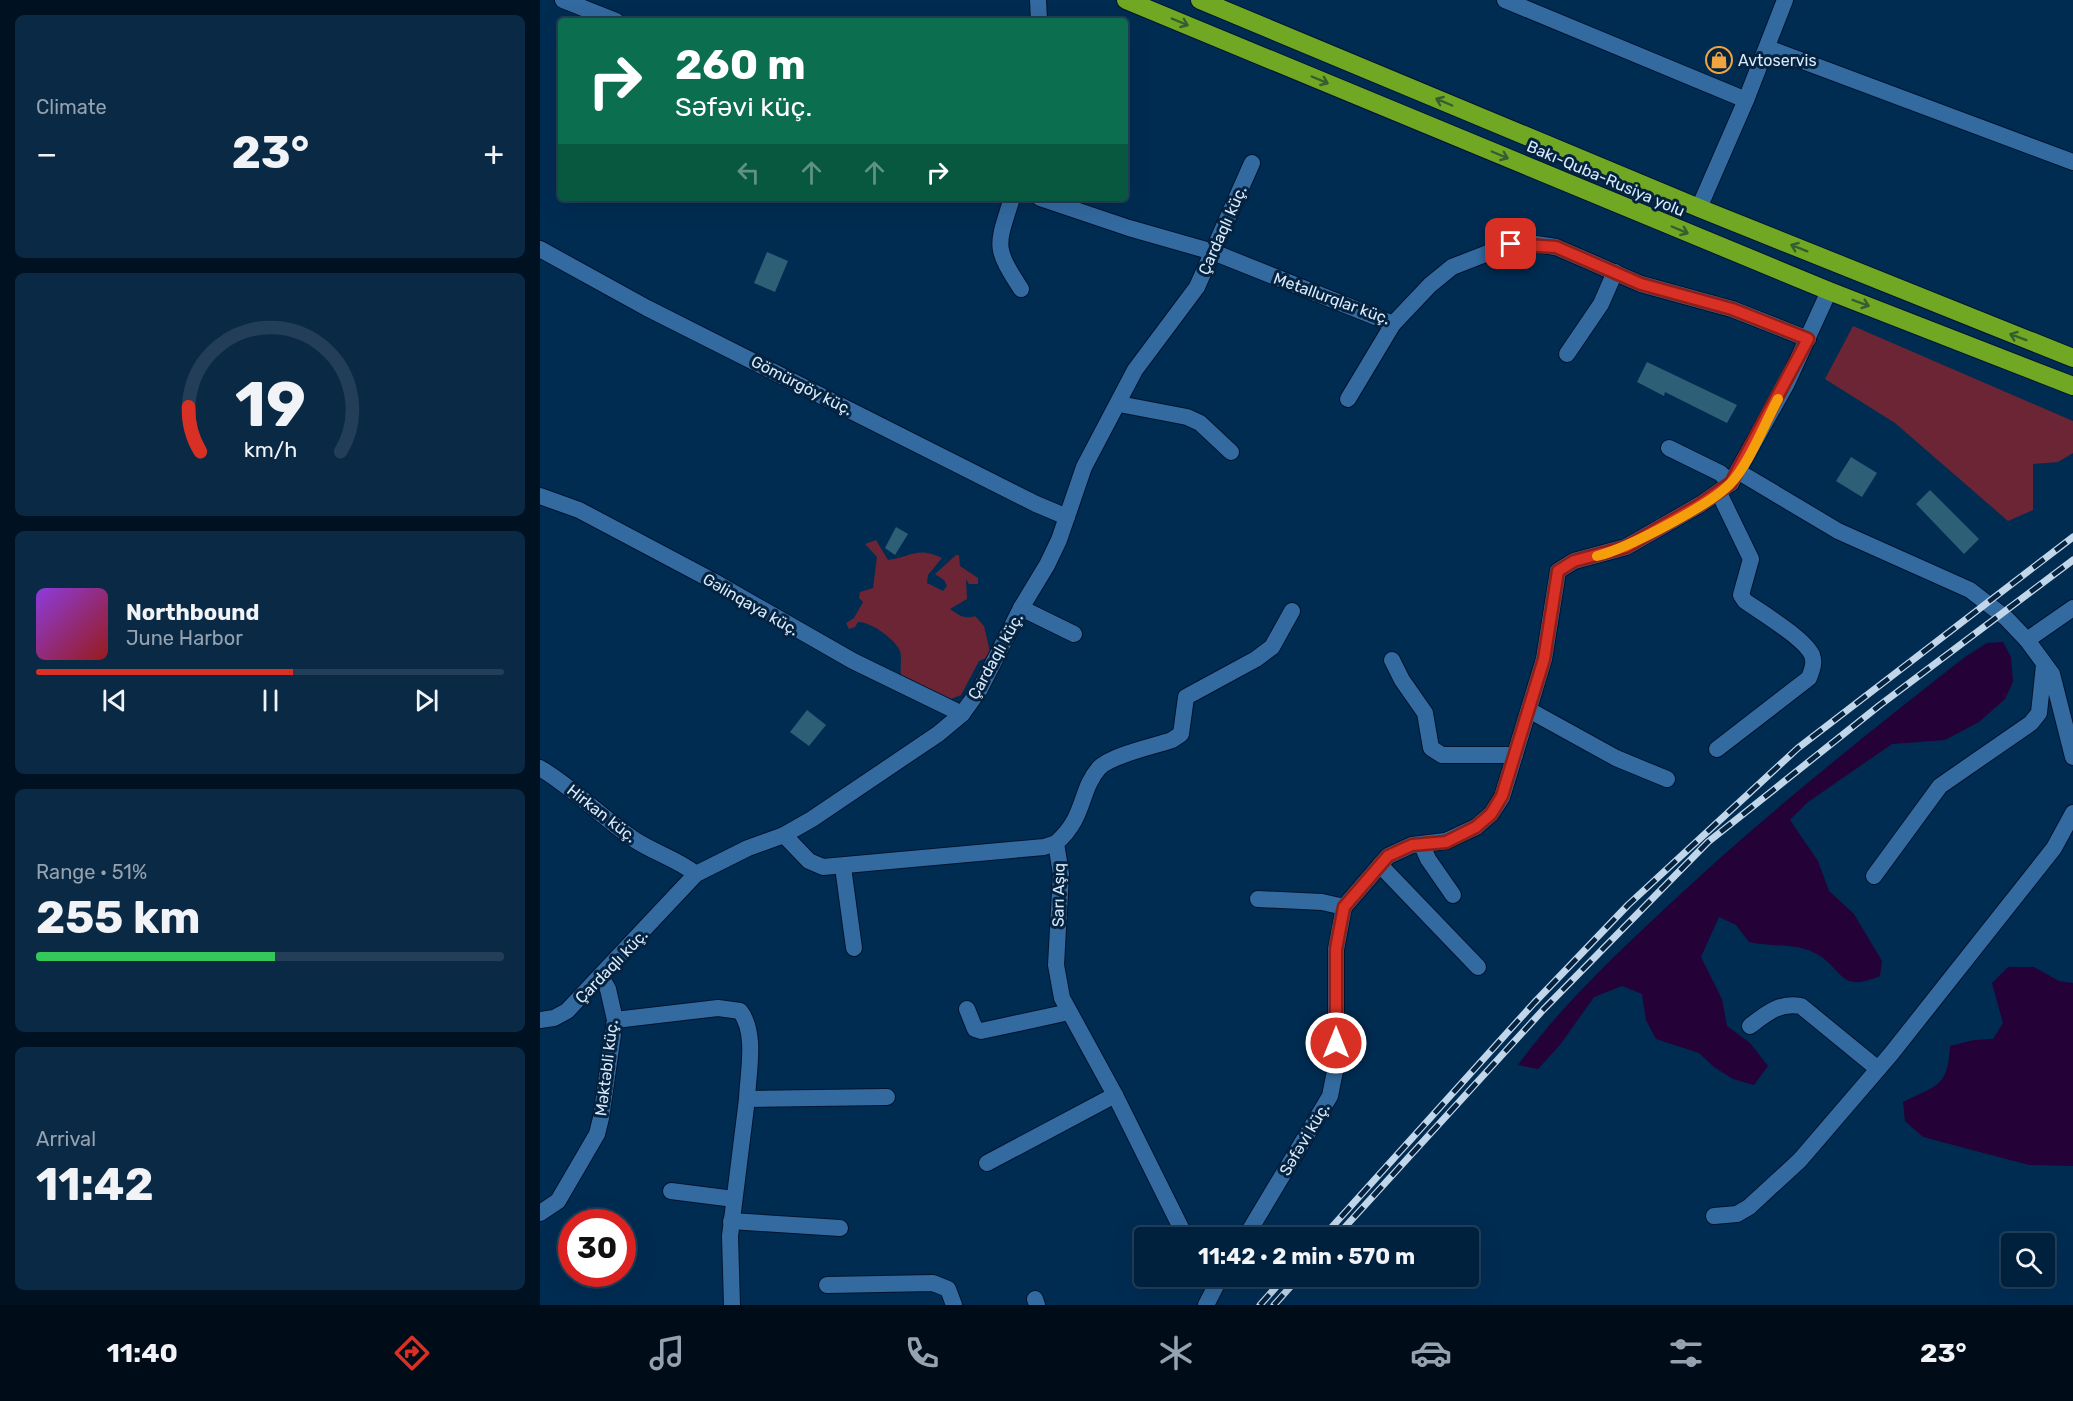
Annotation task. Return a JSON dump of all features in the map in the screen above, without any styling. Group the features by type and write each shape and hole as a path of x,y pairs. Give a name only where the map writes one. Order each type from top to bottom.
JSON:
{"highway":[{"name":"Bakı-Quba-Rusiya yolu","path":"1126,0 1829,291 2073,387"},
{"name":"Bakı-Quba-Rusiya yolu","path":"1200,0 1699,208 2073,358"}],"street":[{"path":"563,0 608,18"},
{"path":"1038,0 1039,18"},
{"path":"1505,0 1746,100"},
{"path":"1699,208 1768,48 1785,0"},
{"path":"1768,48 2073,162"},
{"name":"Çardaqlı küç.","path":"540,1020 554,1018 567,1011 696,874 748,848 784,835 938,734 962,714 980,689 1021,608 1047,565 1084,467 1135,370 1197,287 1252,163"},
{"path":"1011,201 998,242 999,251 1021,289"},
{"name":"Metallurqlar küç.","path":"1049,201 1129,228 1213,252 1394,324 1430,285 1452,267 1511,244 1556,247 1666,292 1732,309 1808,339"},
{"name":"Gömürgöy küç.","path":"540,249 647,308 1036,504 1067,517"},
{"path":"1567,354 1601,304 1615,272"},
{"path":"1717,749 1809,678 1814,667 1812,655 1801,643 1745,601 1741,594 1751,559 1730,483 1808,339 1829,291"},
{"path":"1348,399 1394,324"},
{"path":"1119,404 1187,417 1200,423 1231,452"},
{"path":"1669,448 1720,473 1730,483 1970,590 2027,640 2052,674 2073,757"},
{"name":"Səfəvi küç.","path":"1252,1227 1330,1096 1336,1066 1336,949 1344,907 1380,864 1400,849 1446,842 1476,827 1491,814 1502,796 1550,636 1558,571 1574,561 1626,547 1730,483"},
{"name":"Gəlinqaya küç.","path":"540,496 579,510 713,581 853,662 962,714"},
{"path":"1021,608 1074,634"},
{"path":"2027,640 2073,609"},
{"name":"Sarı Aşıq","path":"1181,1227 1115,1095 1062,998 1056,965 1061,874 1056,843 1070,831 1099,768 1108,761 1173,740 1181,734 1186,697 1257,659 1272,647 1292,611"},
{"path":"1392,660 1402,680 1420,704 1431,748 1437,753 1442,755 1515,755"},
{"path":"1874,876 1940,786 2031,723 2039,713 2044,665"},
{"path":"1529,710 1616,758 1667,779"},
{"name":"Hirkan küç.","path":"540,768 573,789 595,811 634,840 684,864 696,874"},
{"path":"1714,1216 1737,1214 1749,1207 1800,1160 1878,1069 2054,848 2073,814"},
{"path":"784,835 808,861 823,867 843,867 1044,847 1056,843"},
{"path":"1422,845 1428,859 1454,895"},
{"path":"1380,864 1478,967"},
{"path":"843,867 854,948"},
{"path":"1258,899 1322,902 1344,907"},
{"name":"Məktəbli küç.","path":"540,1213 558,1201 597,1134 615,1020 608,989 601,977"},
{"path":"1750,1026 1774,1008 1790,1004 1801,1006 1878,1069"},
{"path":"615,1020 718,1008 740,1011 746,1019 748,1031 747,1099 731,1221 729,1256 732,1305"},
{"path":"967,1009 975,1029 981,1031 1069,1012"},
{"path":"987,1163 1115,1095"},
{"path":"747,1099 887,1097"},
{"path":"671,1191 734,1199"},
{"path":"731,1221 840,1228"},
{"path":"827,1285 933,1283 948,1289 954,1305"},
{"path":"1206,1305 1213,1287"}],"shaded area":[{"path":"1853,326 2073,421 2073,453 2058,462 2033,464 2033,510 2008,521 1895,423 1825,379"},
{"path":"876,540 888,560 914,553 926,553 942,558 928,575 927,583 943,591 947,586 944,580 935,574 956,555 959,555 960,566 978,578 978,584 969,584 966,579 967,599 950,609 965,617 975,616 984,626 991,656 979,661 961,695 951,699 901,675 901,656 897,646 888,636 869,624 858,622 855,627 849,629 846,623 854,618 863,602 859,598 860,592 873,588 877,557 865,544"},
{"path":"2003,642 2011,657 2013,682 2005,699 1979,722 1945,740 1892,744 1808,802 1790,820 1818,861 1829,891 1854,914 1882,961 1880,976 1866,981 1848,980 1813,952 1798,947 1749,942 1736,925 1719,917 1701,957 1722,999 1727,1026 1750,1043 1768,1066 1754,1085 1733,1079 1714,1067 1699,1053 1656,1039 1646,1020 1642,994 1622,986 1594,997 1560,1045 1538,1069 1518,1065 1550,1025 1602,969 1732,848 1847,751 1965,657 1987,643"},
{"path":"2008,967 2034,967 2059,981 2073,983 2073,1166 2029,1165 1923,1137 1905,1121 1903,1102 1932,1088 1943,1078 1949,1060 1950,1046 1974,1040 1993,1039 2003,1023 1992,983"}],"building":[{"path":"767,252 788,261 775,292 754,283"},
{"path":"1647,362 1737,405 1727,423 1665,392 1664,396 1637,382"},
{"path":"1851,457 1877,473 1862,497 1836,481"},
{"path":"1930,490 1979,539 1964,554 1916,504"},
{"path":"896,527 908,534 895,555 885,548"},
{"path":"807,710 826,725 809,746 790,732"}],"railway":[{"path":"1332,1227 1534,1003 1628,905 1798,748 2073,537"},
{"path":"1345,1227 1543,1010 1708,842 1880,705 2073,560"},
{"path":"1260,1305 1276,1287"},
{"path":"1274,1305 1290,1287"}],"slow traffic":[{"path":"1597,556 1626,547 1701,504 1731,483 1778,399"}],"place":[{"name":"Avtoservis","path":"1719,60"}],"route":[{"path":"1336,1043 1336,949 1338,923 1344,907 1388,856 1412,845 1446,842 1476,827 1491,814 1502,796 1544,659 1550,636 1558,571 1574,561 1626,547 1701,504 1731,483 1808,339 1732,309 1641,284 1556,247 1511,244"}]}
